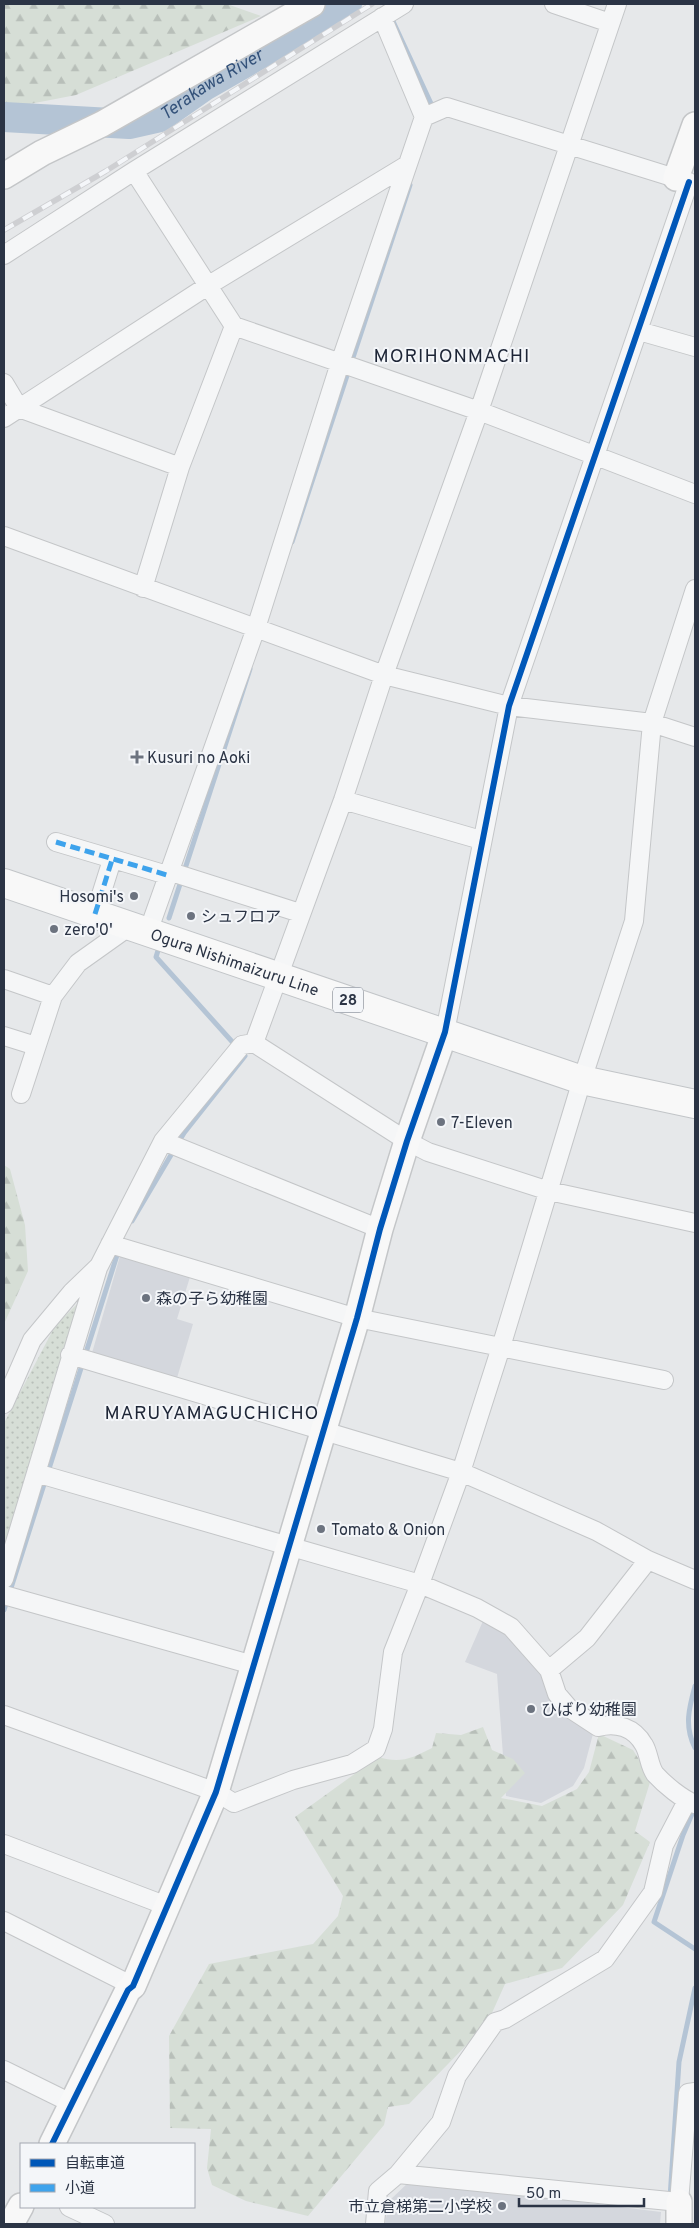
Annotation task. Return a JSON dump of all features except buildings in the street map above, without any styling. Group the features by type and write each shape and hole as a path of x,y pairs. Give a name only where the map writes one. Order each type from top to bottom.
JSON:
{"main road":[{"name":"Ogura Nishimaizuru Line","path":"4,883 582,1080 695,1104"}],"street":[{"path":"4,176 42,153 102,124 312,4"},
{"path":"4,255 134,171 404,4"},
{"path":"554,4 610,23"},
{"path":"4,1404 32,1340 72,1292 99,1266 172,1145 230,1058 248,1044 277,977 342,800 384,676 479,412 617,4"},
{"path":"21,1094 53,996 78,963 139,929 175,874 256,628 349,367 407,164 426,115 382,17"},
{"path":"426,115 447,107 687,181"},
{"path":"52,2143 128,1990 133,1986 216,1792 356,1318 380,1229 407,1142 445,1032 509,706 639,331 687,181 695,125"},
{"path":"4,418 209,285 407,164"},
{"path":"134,171 234,326 479,412 695,494"},
{"path":"143,588 180,467 234,326"},
{"path":"639,331 695,347"},
{"path":"4,383 19,408 180,467"},
{"path":"4,536 384,676 509,706 652,723 695,737"},
{"path":"4,1715 216,1792 234,1803 293,1780 352,1764 376,1749 383,1729 393,1652 461,1472 549,1192 582,1080 634,921 652,723 695,589"},
{"path":"342,800 482,840"},
{"path":"56,842 112,860 175,874 300,913"},
{"path":"95,914 112,860"},
{"path":"4,979 53,996"},
{"path":"4,1036 36,1046"},
{"path":"248,1044 407,1142 428,1152 549,1192 695,1223"},
{"path":"172,1145 380,1229"},
{"path":"113,1245 356,1318 664,1380"},
{"path":"4,1578 36,1473 80,1358 99,1266"},
{"path":"80,1358 461,1472 596,1531 648,1560 695,1580"},
{"path":"36,1473 420,1584 477,1608 511,1627 549,1670 557,1694 569,1708 598,1727 611,1723 627,1728 644,1744 654,1773 691,1803 664,1845 653,1892 605,1959 505,2019 495,2022 457,2076 441,2122 398,2174 378,2191 375,2224"},
{"path":"549,1670 587,1638 648,1560"},
{"path":"11,1597 253,1665"},
{"path":"4,1844 167,1906"},
{"path":"4,1921 133,1986"},
{"path":"4,2070 71,2103"},
{"path":"398,2174 679,2213 688,2093 695,2092"},
{"path":"11,2224 20,2208"},
{"path":"71,2208 105,2224"}],"shaded area":[{"name":"森の子ら幼稚園","path":"120,1256 190,1277 177,1319 193,1324 177,1378 92,1353"},
{"name":"ひばり幼稚園","path":"483,1621 518,1639 594,1730 584,1768 573,1786 541,1803 506,1796 497,1674 465,1662"},
{"name":"市立倉梯第二小学校","path":"410,2181 661,2212 660,2224 385,2224 389,2201"}],"green space":[{"path":"4,4 227,4 261,16 76,95 4,109"},
{"path":"4,1165 10,1169 25,1225 28,1271 4,1324"},
{"path":"84,1297 4,1563 4,1423 55,1326"},
{"path":"483,1727 492,1750 513,1759 525,1773 501,1798 542,1806 577,1789 589,1772 599,1734 633,1750 651,1779 635,1831 650,1842 623,1905 562,1968 505,1984 487,2024 409,2104 388,2107 384,2125 308,2216 246,2201 212,2185 207,2168 211,2129 170,2128 169,2036 209,1964 313,1944 338,1916 343,1896 295,1817 378,1757 393,1760 406,1759 432,1748 436,1733 461,1735"}],"waterway":[{"name":"Terakawa River","path":"4,117 129,124 160,117 204,86 347,4"},
{"path":"385,4 434,110"},
{"path":"292,542 410,185"},
{"path":"169,918 250,669"},
{"path":"132,1221 184,1133 245,1056 156,957 160,944"},
{"path":"4,1610 119,1249"},
{"path":"695,1686 689,1709 690,1732 695,1748"},
{"path":"695,1807 683,1835 654,1922 695,1949"},
{"path":"670,2198 679,2062 695,1988"}],"railway":[{"path":"4,230 106,171 372,4"}],"marked path":[{"path":"56,842 167,875"},
{"path":"95,914 112,860"}],"cycle path":[{"path":"52,2143 128,1990 133,1986 216,1792 357,1318 380,1229 407,1141 445,1032 509,706 689,182"}],"place":[{"name":"Kusuri no Aoki","path":"137,757"},
{"name":"Hosomi's","path":"134,896"},
{"name":"シュフロア","path":"191,916"},
{"name":"zero'0'","path":"54,929"},
{"name":"7-Eleven","path":"441,1122"},
{"name":"森の子ら幼稚園","path":"146,1298"},
{"name":"Tomato & Onion","path":"321,1529"},
{"name":"ひばり幼稚園","path":"531,1709"},
{"name":"市立倉梯第二小学校","path":"502,2206"}],"district":[{"name":"MORIHONMACHI","path":"452,355"},
{"name":"MARUYAMAGUCHICHO","path":"212,1412"}]}
